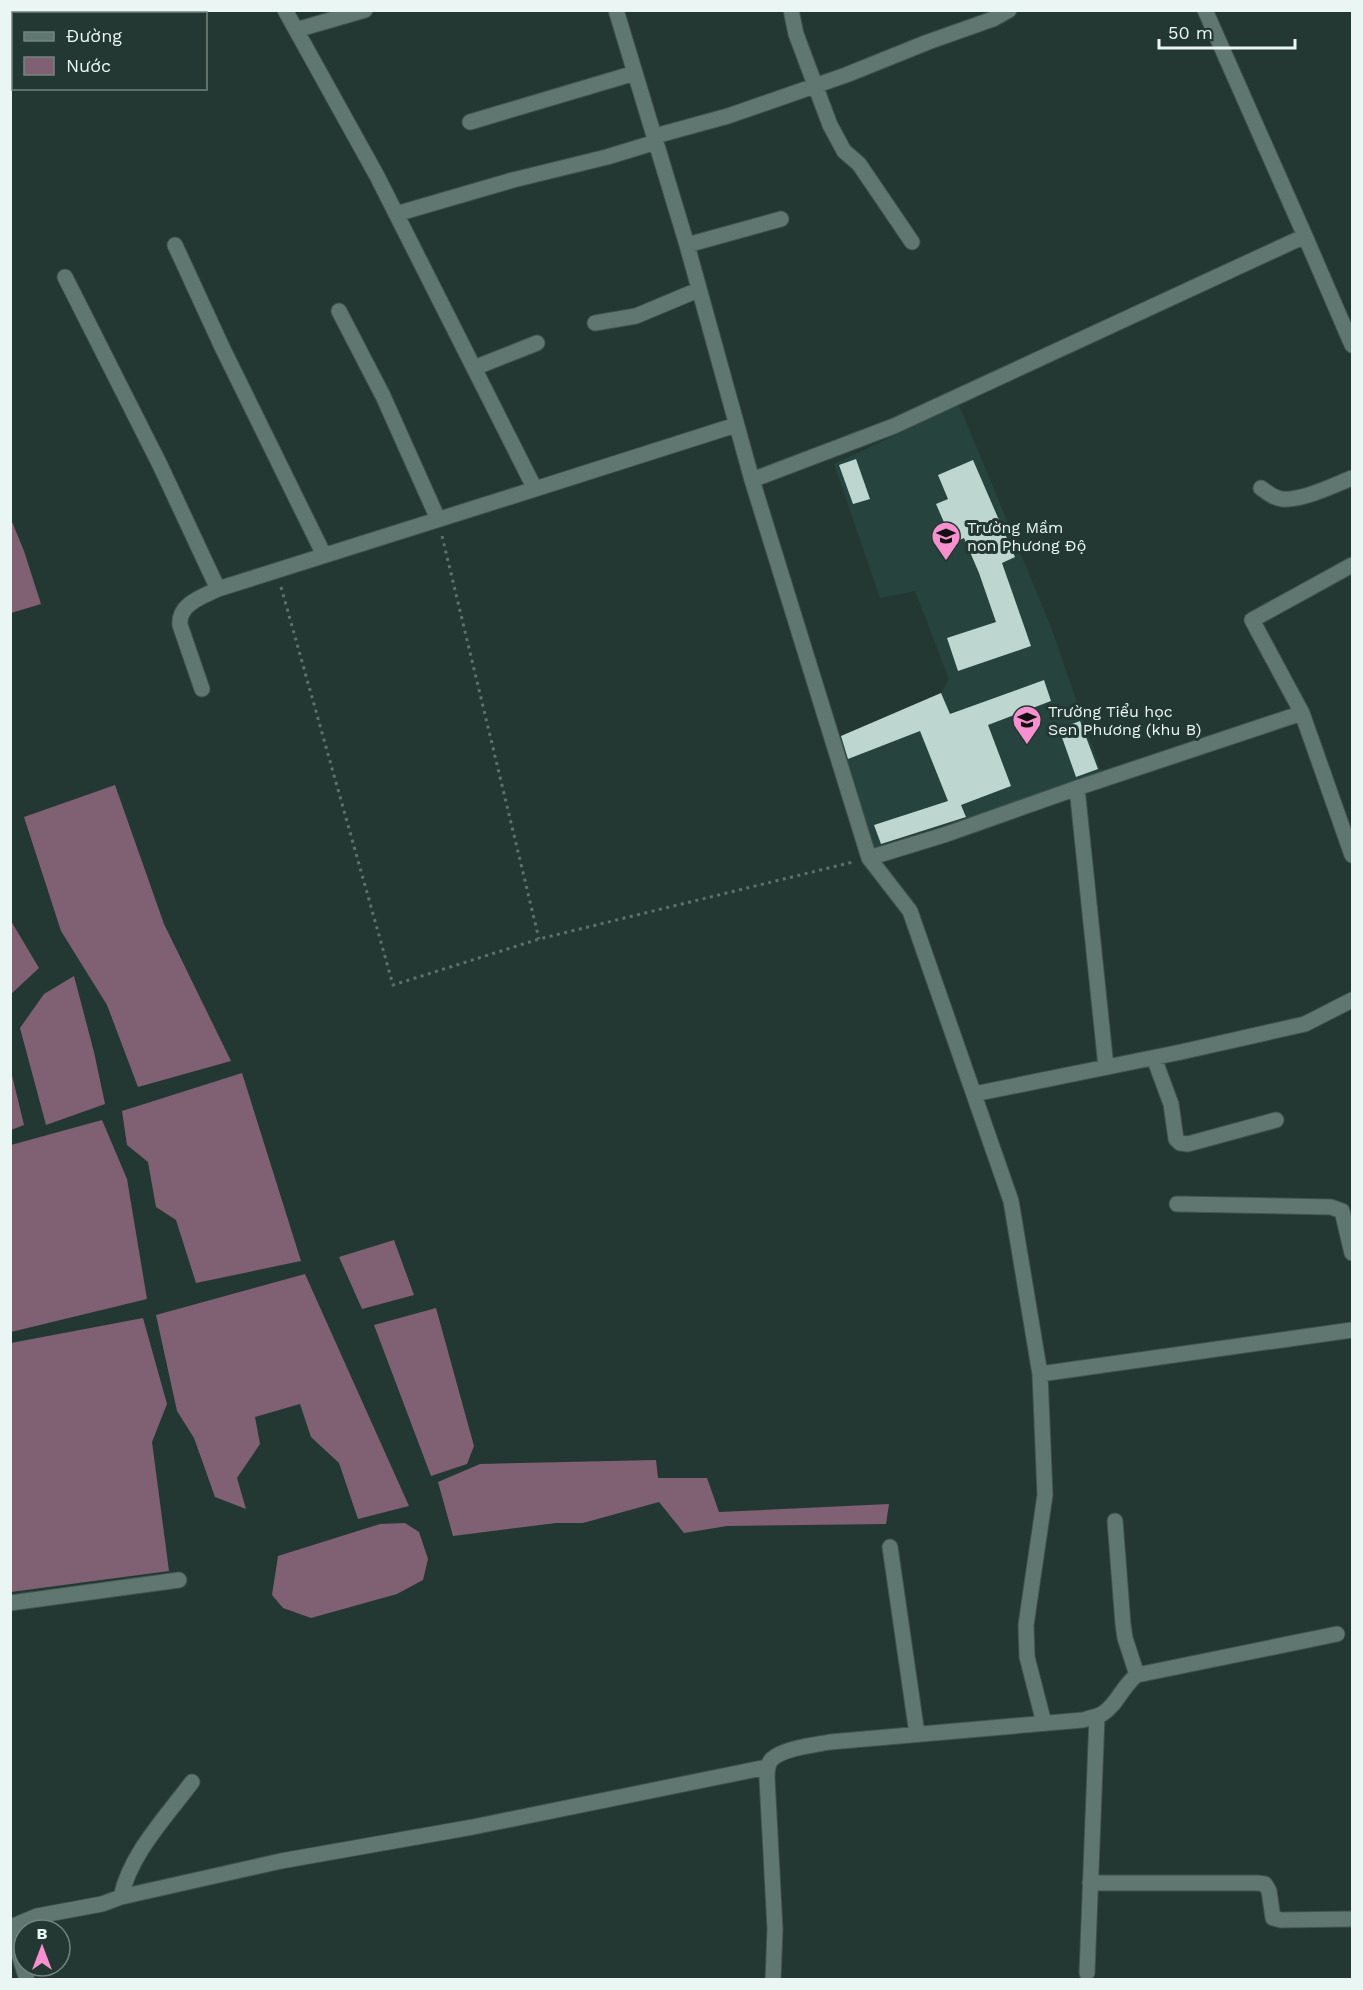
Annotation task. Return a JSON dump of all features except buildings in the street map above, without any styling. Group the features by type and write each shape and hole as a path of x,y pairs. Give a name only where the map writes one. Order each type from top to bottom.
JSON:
{"street":[{"path":"285,10 396,214 535,489"},
{"path":"296,30 365,10"},
{"path":"616,10 687,245 752,480 869,858 910,911 1011,1201 1040,1374 1046,1494 1026,1625 1027,1657 1044,1723"},
{"path":"791,10 796,34 830,125 844,151 859,164 912,242"},
{"path":"396,214 513,180 607,157 815,86 993,19 1009,10"},
{"path":"1205,10 1353,345"},
{"path":"470,122 635,73"},
{"path":"687,245 781,219"},
{"path":"752,480 894,426 1305,236"},
{"path":"175,244 222,347 324,555"},
{"path":"65,277 160,465 218,589"},
{"path":"595,324 636,316 698,290"},
{"path":"339,311 383,396 438,519"},
{"path":"474,368 537,343"},
{"path":"202,689 179,616 188,604 218,589 736,425"},
{"path":"1261,488 1274,497 1284,500 1300,497 1353,478"},
{"path":"1353,565 1252,620 1302,713 1353,855"},
{"path":"869,858 947,834 1302,713"},
{"path":"1077,788 1106,1067"},
{"path":"974,1094 1154,1058 1305,1024 1353,1000"},
{"path":"1154,1058 1170,1104 1176,1139 1180,1143 1188,1144 1276,1120"},
{"path":"1177,1204 1331,1207 1342,1211 1353,1253"},
{"path":"1040,1374 1353,1330"},
{"path":"1115,1521 1125,1638 1137,1674"},
{"path":"890,1547 917,1734"},
{"path":"10,1603 178,1580"},
{"path":"772,1980 775,1929 767,1767 773,1758 796,1748 830,1742 1083,1720 1101,1715 1137,1674 1337,1634"},
{"path":"1087,1973 1097,1716"},
{"path":"27,1980 11,1926 37,1916 102,1904 121,1897 281,1862 473,1827 767,1767"},
{"path":"121,1897 124,1883 141,1851 192,1782"},
{"path":"1090,1883 1265,1884 1269,1891 1273,1918 1281,1920 1353,1918"}],"path":[{"path":"438,519 539,939"},
{"path":"277,570 393,985 539,939 869,858"}],"shaded area":[{"path":"959,405 1051,627 1101,772 990,816 875,850 839,737 941,693 949,679 915,591 880,598 834,464"}],"water":[{"path":"10,517 41,604 11,613"},
{"path":"115,785 164,924 231,1061 138,1087 107,1005 61,931 24,817"},
{"path":"11,921 39,968 11,994"},
{"path":"74,976 105,1104 46,1125 20,1028 44,994"},
{"path":"10,1067 24,1125 11,1130 10,1130"},
{"path":"242,1073 301,1261 196,1283 176,1220 156,1207 148,1162 127,1145 122,1111"},
{"path":"102,1120 127,1179 147,1299 11,1332 11,1145"},
{"path":"394,1240 414,1295 362,1309 339,1257"},
{"path":"305,1274 409,1506 358,1519 339,1463 311,1437 300,1404 255,1417 260,1444 237,1478 246,1509 215,1497 194,1438 177,1411 156,1315"},
{"path":"436,1308 474,1446 467,1464 431,1476 374,1325"},
{"path":"143,1318 167,1404 152,1442 169,1571 11,1592 11,1343"},
{"path":"656,1460 658,1478 707,1478 719,1512 889,1504 886,1524 727,1526 684,1533 659,1502 583,1523 556,1523 453,1536 438,1482 480,1464"},
{"path":"405,1523 419,1532 428,1559 423,1580 397,1594 311,1618 283,1608 272,1595 278,1556 380,1524"}],"place":[{"name":"Trường Mầm non Phương Độ","path":"946,562"},
{"name":"Trường Tiểu học Sen Phương (khu B)","path":"1027,746"}]}
